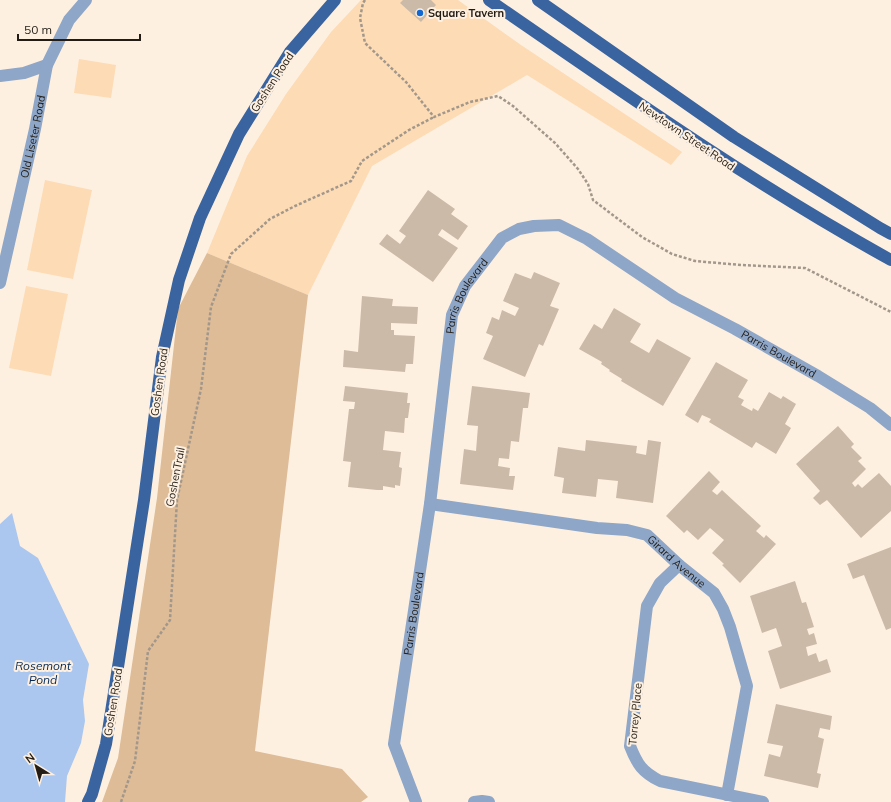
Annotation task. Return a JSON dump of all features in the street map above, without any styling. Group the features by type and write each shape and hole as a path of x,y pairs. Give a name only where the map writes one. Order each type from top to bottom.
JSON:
{"main road":[{"name":"Goshen Road","path":"88,802 92,794 106,744 144,500 162,357 179,280 200,218 239,134 290,52 335,0"},
{"name":"Newtown Street Road","path":"489,0 639,104 754,180 843,234 891,260"},
{"path":"538,0 734,138 891,234"}],"street":[{"name":"Old Liseter Road","path":"0,283 47,65 69,20 86,0"},
{"path":"0,76 24,73 47,65"},
{"name":"Parris Boulevard","path":"416,802 394,744 430,504 452,315 465,286 502,238 520,229 534,226 559,225 587,239 675,298 735,329 818,376 870,408 891,425"},
{"name":"Girard Avenue","path":"430,504 627,530 647,535 679,565 714,593 723,609 730,627 747,686 727,795"},
{"name":"Torrey Place","path":"679,565 660,583 647,606 630,746 636,762 647,774 660,781 763,802"},
{"path":"474,802 489,802"}],"path":[{"path":"365,0 360,18 365,43 406,82 434,117"},
{"name":"GoshenTrail","path":"121,802 135,761 148,651 170,620 177,500 201,390 212,307 231,254 270,219 351,181 362,161 409,130 434,117 470,102 498,96 513,106 555,143 578,169 588,184 593,200 642,237 672,254 695,261 805,268 891,312"}],"shaded area":[{"path":"361,0 458,0 521,45 682,152 671,165 527,75 372,166 308,295 207,253 247,156 286,94 331,32"},
{"path":"79,59 116,65 111,98 74,93"},
{"path":"45,180 92,190 73,279 27,270"},
{"path":"207,253 308,295 255,751 342,769 368,797 361,802 102,802 118,758 157,498 178,309"},
{"path":"26,286 68,294 51,376 9,368"}],"water":[{"name":"Rosemont Pond","path":"12,513 20,546 38,558 89,664 83,700 85,721 81,743 67,776 65,802 0,802 0,524"}],"building":[{"name":"Square Tavern","path":"403,0 431,0 436,5 421,22 400,3"},
{"path":"428,190 455,209 451,214 468,226 458,240 442,229 438,235 458,248 433,282 379,244 387,234 400,244 406,236 399,231"},
{"path":"534,272 560,283 550,306 559,309 543,346 539,344 525,377 483,359 493,336 486,333 492,317 499,320 502,310 515,316 519,308 503,301 515,273 531,279"},
{"path":"362,296 393,299 392,306 418,307 417,324 391,323 391,330 394,330 394,335 415,336 413,364 406,364 405,372 343,367 344,350 358,352"},
{"path":"614,308 641,324 630,342 649,353 657,339 691,358 663,406 621,381 622,379 601,364 602,362 579,349 594,324 602,329"},
{"path":"716,362 748,380 738,397 744,400 741,405 752,411 753,408 758,411 769,392 781,399 783,396 796,404 785,424 791,428 776,454 756,442 752,448 709,422 711,419 702,415 698,423 685,415"},
{"path":"345,386 408,393 407,403 410,403 408,418 405,418 404,433 385,431 383,450 401,452 399,467 402,468 400,486 395,485 395,488 383,486 383,490 348,487 351,462 343,461 349,409 354,409 355,402 343,401"},
{"path":"472,386 530,393 528,408 523,408 519,442 511,441 509,459 499,458 498,466 510,468 509,476 515,476 513,490 460,484 464,449 476,451 478,426 467,425"},
{"path":"838,426 854,444 851,447 862,458 858,461 866,469 852,483 855,487 858,484 862,488 879,473 891,486 891,511 861,538 827,500 820,505 813,498 820,491 796,464"},
{"path":"586,440 637,446 636,453 646,455 648,440 661,442 653,503 616,498 618,481 598,479 596,497 562,493 564,478 554,476 558,447 585,451"},
{"path":"709,471 720,482 712,491 717,495 722,490 761,526 756,531 764,538 766,535 776,544 740,583 722,565 724,564 712,553 724,540 710,528 698,540 687,530 684,533 666,516"},
{"path":"891,547 891,628 886,630 864,575 853,579 847,564"},
{"path":"795,581 802,603 806,602 814,627 807,629 809,635 814,633 817,644 806,647 808,656 816,653 819,662 827,659 831,672 780,689 768,651 782,646 776,628 762,633 750,596"},
{"path":"776,704 832,716 830,730 820,728 818,737 824,739 817,773 821,774 818,788 764,776 769,754 780,757 783,746 767,743"}],"place":[{"name":"Square Tavern","path":"420,13"}]}
